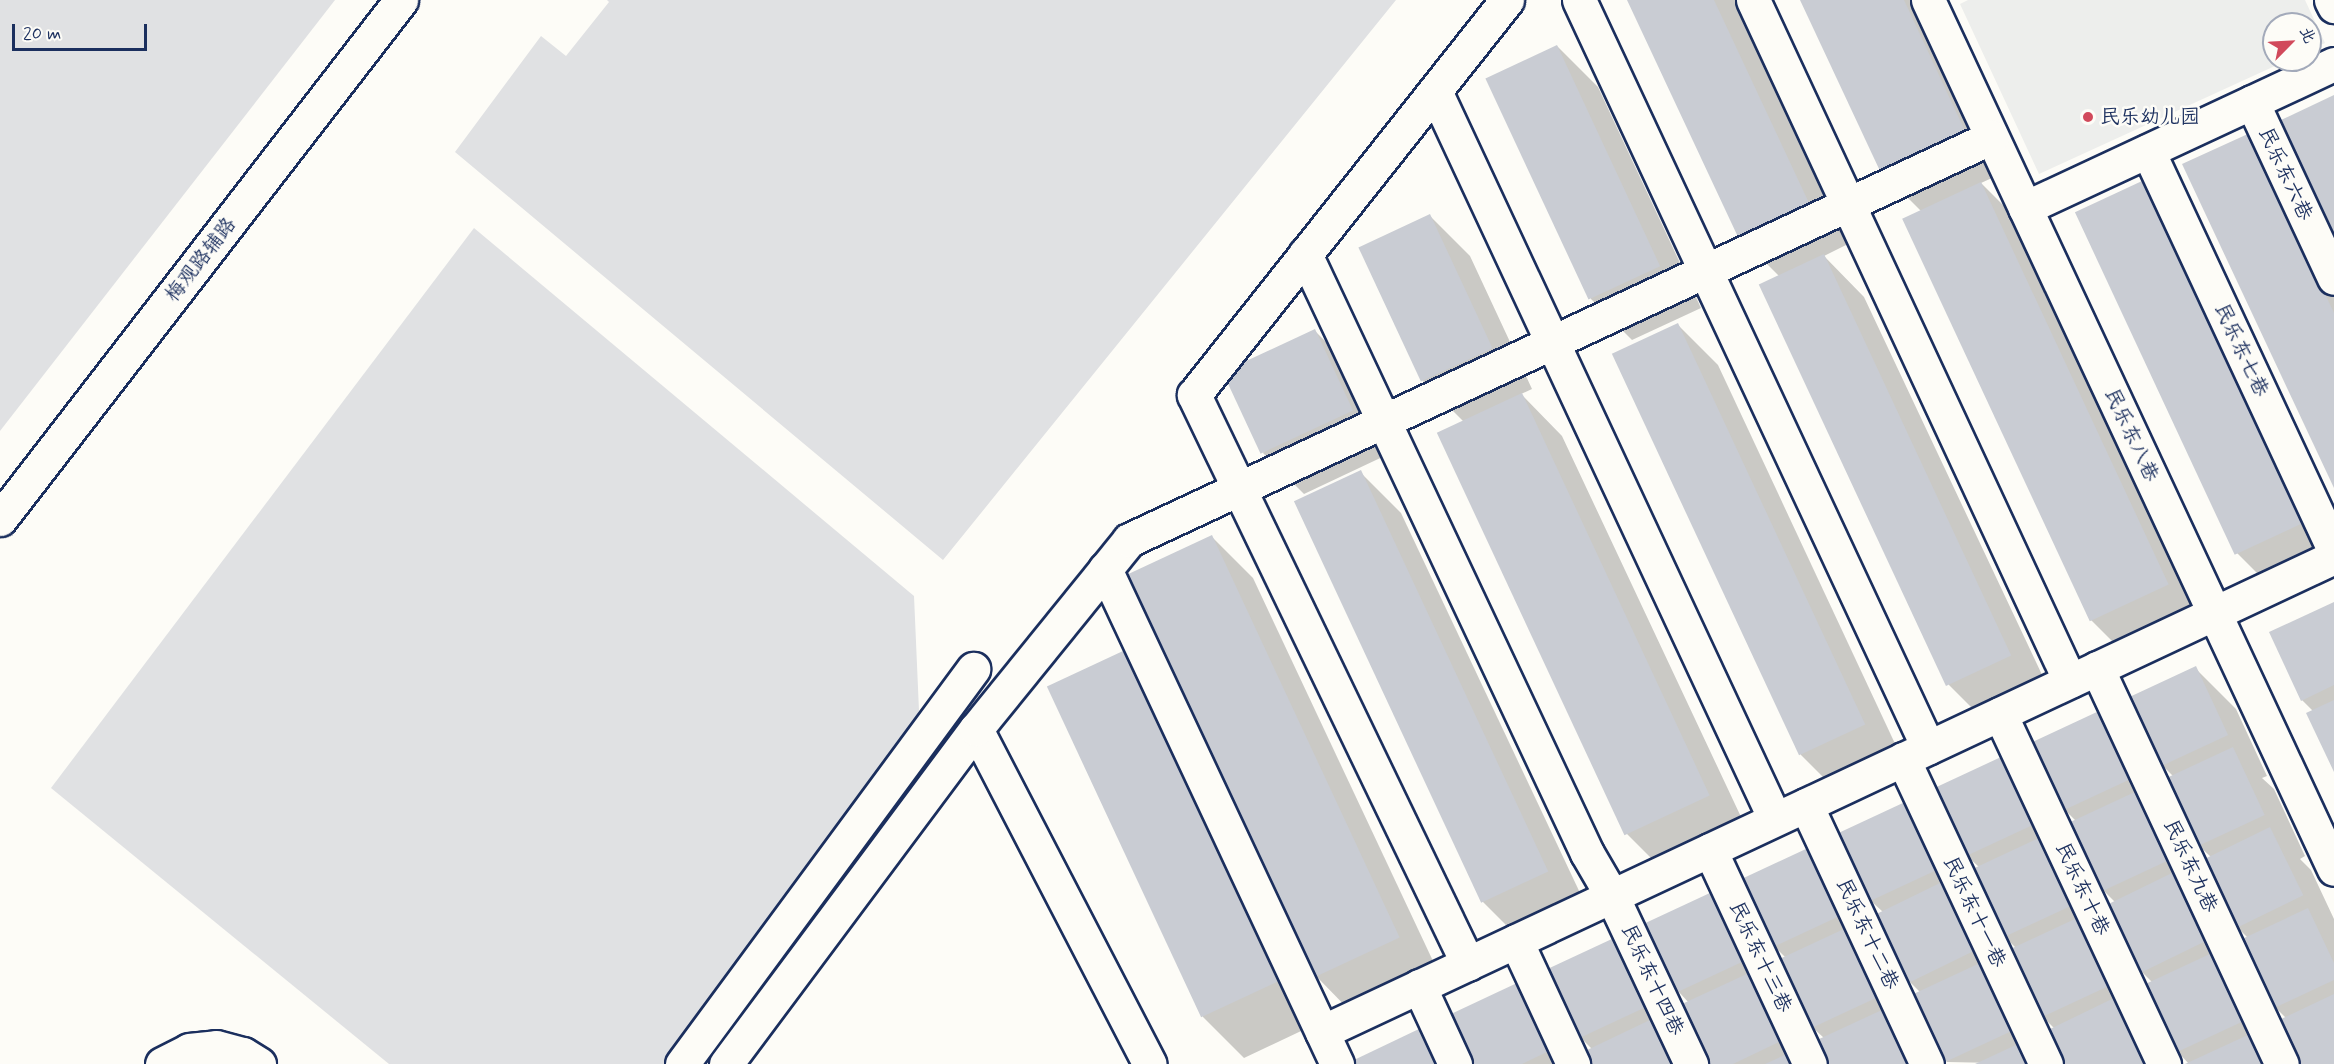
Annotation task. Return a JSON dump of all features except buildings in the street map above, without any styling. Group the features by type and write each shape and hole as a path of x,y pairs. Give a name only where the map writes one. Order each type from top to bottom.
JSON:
{"street":[{"name":"梅观路辅路","path":"0,519 401,0"},
{"path":"1468,964 1194,395 1507,0"},
{"name":"民乐东十一巷","path":"1580,0 1706,271 1916,753 2046,1064"},
{"name":"民乐东九巷","path":"1753,0 1847,204 2282,1064"},
{"name":"民乐东八巷","path":"1928,0 2334,869"},
{"path":"2331,0 2334,6"},
{"path":"2025,208 2334,64"},
{"path":"1436,90 1775,819"},
{"name":"民乐东六巷","path":"2252,102 2334,278"},
{"path":"726,1064 976,729 1129,540 1992,137"},
{"name":"民乐东七巷","path":"2148,151 2334,550"},
{"name":"民乐东十四巷","path":"1305,254 1587,853 1612,896 1691,1064"},
{"path":"1322,1032 2334,557"},
{"path":"1105,570 1337,1064"},
{"path":"682,1064 974,669"},
{"name":"民乐东十巷","path":"2000,714 2164,1064"},
{"path":"976,729 1150,1064"},
{"name":"民乐东十二巷","path":"1806,805 1927,1064"},
{"name":"民乐东十三巷","path":"1710,850 1810,1064"},
{"path":"1516,941 1573,1064"},
{"path":"1419,986 1455,1064"},
{"path":"162,1064 189,1050 216,1047 243,1054 259,1064"}],"shaded area":[{"path":"0,0 335,0 0,431"},
{"path":"607,0 1396,0 943,560 455,152 541,36 566,56 609,2"},
{"name":"民乐幼儿园","path":"1968,0 2305,0 2311,12 2262,12 2262,72 2039,174 1960,4"},
{"path":"474,228 914,596 919,711 908,742 665,1064 389,1064 51,788"}],"place":[{"name":"民乐幼儿园","path":"2088,117"}]}
